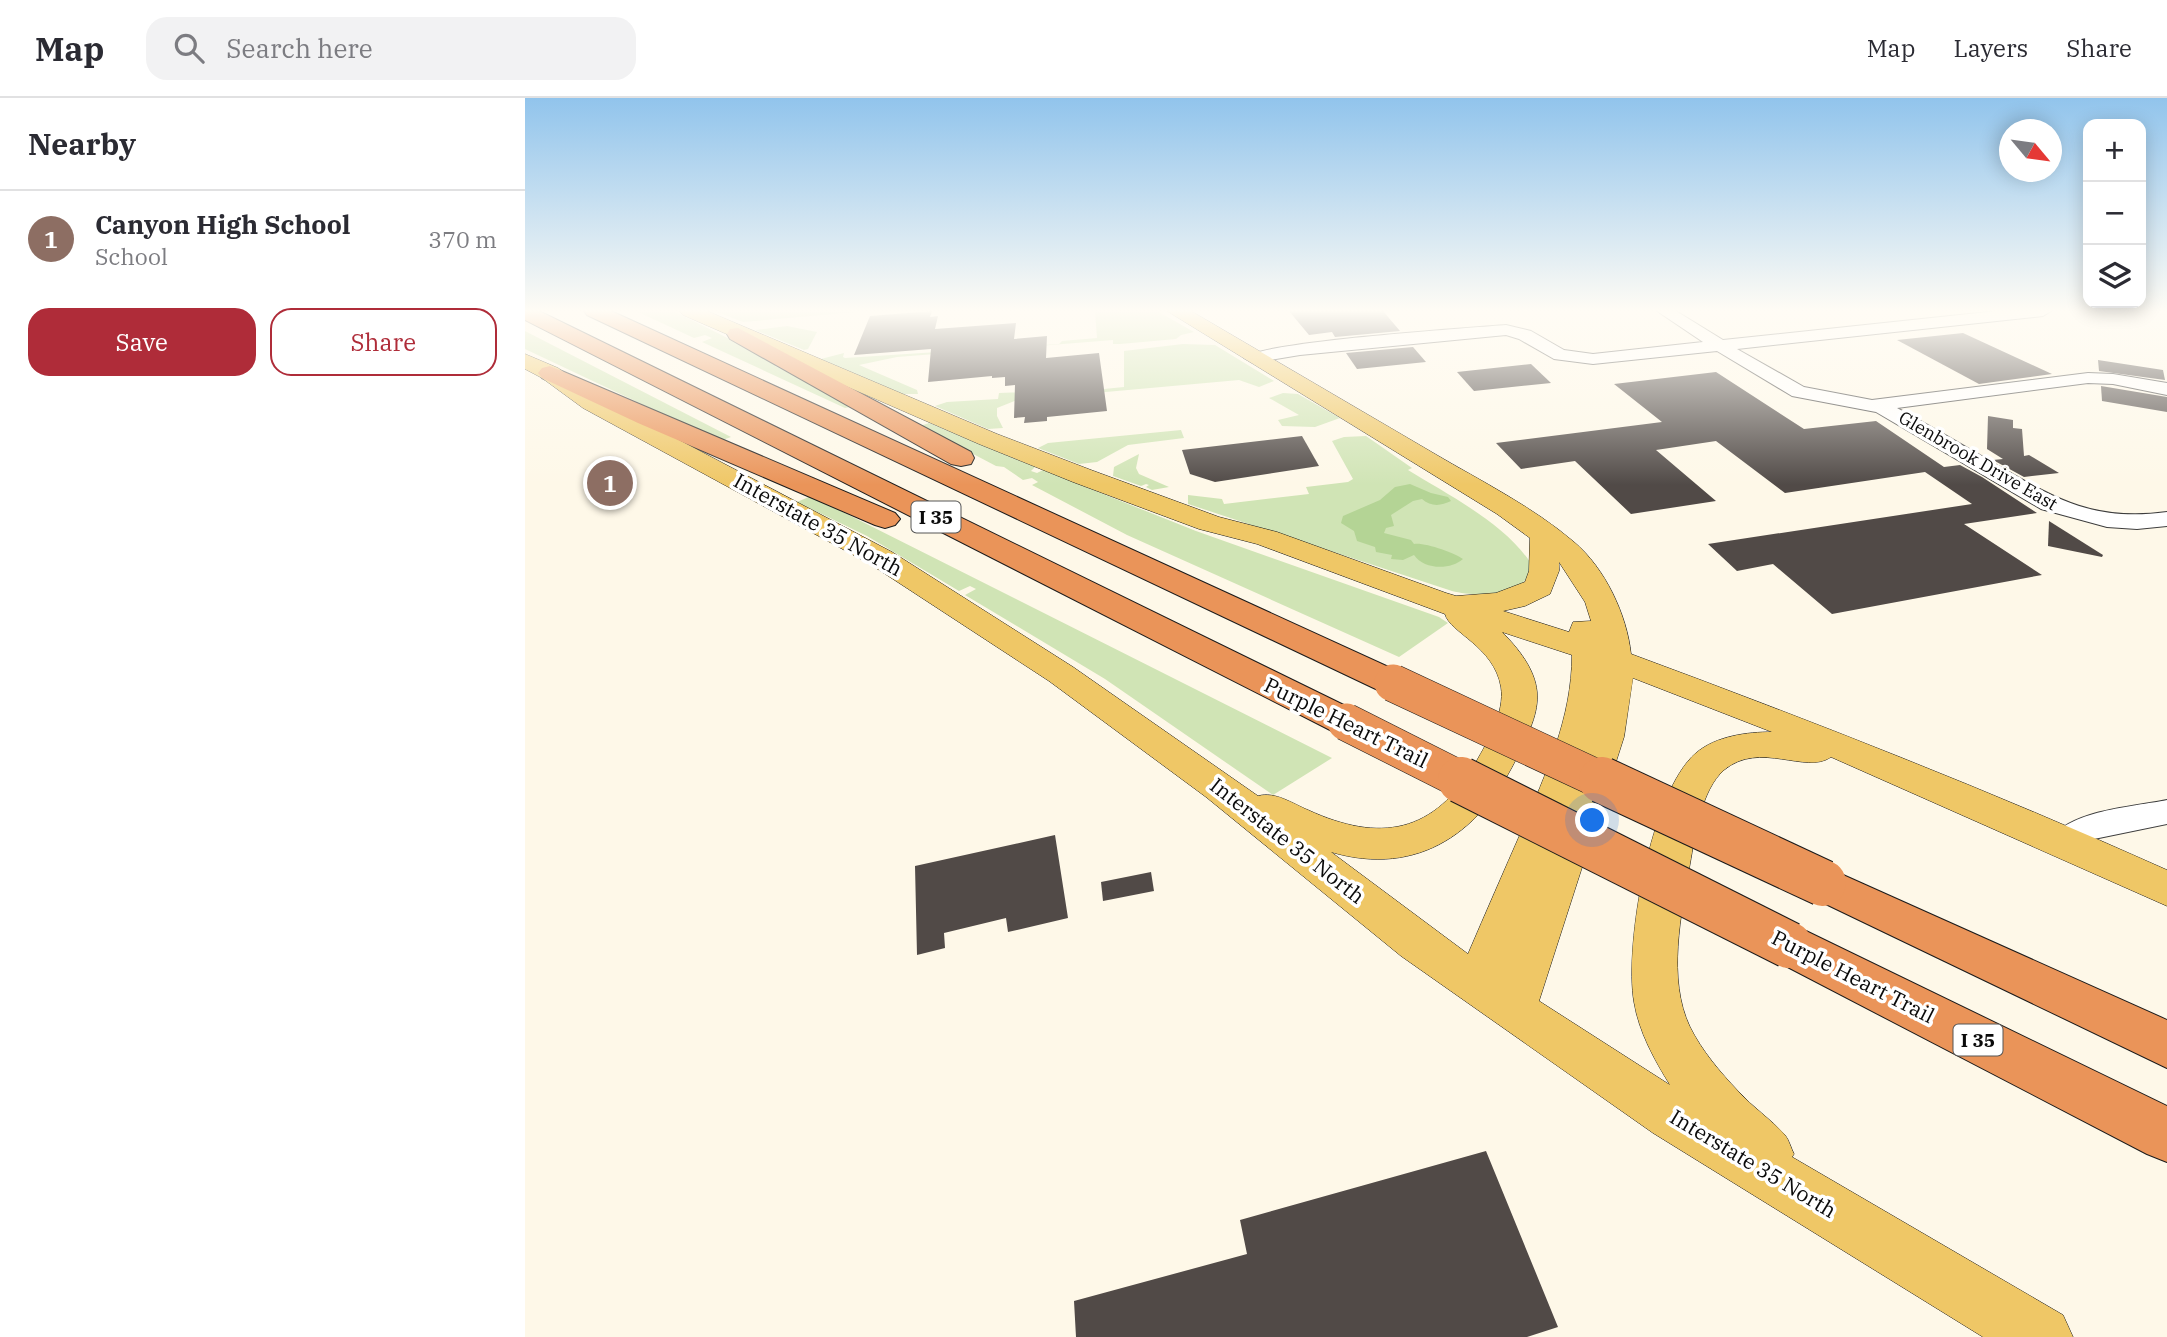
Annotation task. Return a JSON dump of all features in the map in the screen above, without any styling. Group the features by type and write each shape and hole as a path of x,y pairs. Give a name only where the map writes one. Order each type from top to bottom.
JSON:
{"highway":[{"name":"Purple Heart Trail","path":"638,369 2167,1135"},
{"name":"I 35","path":"718,369 977,490 1109,548 2167,1045"},
{"path":"800,369 1060,514 1109,548"},
{"path":"550,373 647,418 883,518 979,565 1098,600"}],"main road":[{"name":"Interstate 35 North","path":"542,369 591,403 881,558 1061,674 1220,787 1417,943 1495,998 1672,1116 2041,1337"},
{"path":"821,369 988,439 1209,523 1267,538 1435,600 1603,655 1901,770 2167,889"},
{"path":"1272,369 1472,486 1545,542 1573,591 1603,655 1615,693 1605,737 1495,998"},
{"path":"1435,600 1481,605 1521,598 1539,587 1544,571 1545,542"},
{"path":"1220,787 1333,838 1363,844 1392,844 1427,834 1461,812 1490,775 1516,717 1519,690 1509,663 1494,642 1435,600"},
{"path":"1850,1223 1733,1127 1698,1082 1668,1034 1657,999 1655,966 1658,931 1673,837 1683,804 1708,763 1727,752 1758,744 1791,746 1830,753 1901,770"}],"street":[{"name":"Glenbrook Drive East","path":"1758,369 1793,390 1882,407 2058,508 2116,521 2167,519"},
{"path":"1871,405 2088,378 2113,379 2167,389"},
{"path":"2066,842 2084,829 2167,812"}],"green space":[{"path":"567,369 598,369 731,437 720,441"},
{"path":"760,369 781,369 855,406 845,408"},
{"path":"844,369 868,369 917,390 918,394 903,394"},
{"path":"1124,369 1254,369 1274,381 1259,387 1239,380 1017,400 997,408 997,416 1003,428 988,429 935,406 947,402 998,399 999,393 1024,392 1023,397 1124,387"},
{"path":"1283,393 1298,394 1340,418 1315,427 1282,426 1278,420 1299,415 1269,398"},
{"path":"929,423 1035,467 1031,471 1037,473 1043,470 1196,531 1439,617 1448,623 1399,657 1127,535 1032,485 1038,482 1032,478 1023,480 1004,467 996,466 920,426"},
{"path":"1181,430 1184,438 1128,445 1097,462 1079,464 1038,448 1048,443"},
{"path":"1366,436 1412,468 1408,470 1474,510 1519,548 1530,562 1528,574 1522,583 1501,593 1452,591 1188,504 1188,495 1222,499 1224,504 1309,494 1306,487 1348,482 1353,479 1332,441 1344,437"},
{"path":"1139,454 1136,468 1139,474 1169,487 1152,490 1146,487 1149,485 1141,486 1113,476 1114,467"},
{"path":"1410,484 1448,497 1451,501 1436,505 1422,499 1413,501 1391,515 1394,526 1386,528 1384,533 1411,540 1414,544 1447,551 1463,559 1458,563 1445,567 1431,566 1424,564 1414,555 1403,560 1391,559 1392,555 1376,552 1375,547 1357,541 1354,531 1341,523 1343,516 1380,500 1395,487"},
{"path":"811,496 1332,758 1273,795 1105,679 965,595 976,589 970,586 959,591 867,536 797,502"}],"building":[{"path":"929,369 1101,369 1107,411 1047,417 1047,421 1024,423 1025,417 1014,418 1015,385 1005,386 1005,377 928,382"},
{"path":"1536,369 1551,383 1474,391 1457,372"},
{"path":"1951,369 2041,369 2052,374 1979,384"},
{"path":"2099,369 2155,369 2163,370 2165,380 2099,371"},
{"path":"1716,372 1804,429 1876,421 1944,467 1960,465 1982,477 2037,513 1964,524 2042,575 1832,614 1773,564 1737,571 1708,544 1972,504 1925,472 1785,493 1716,441 1656,450 1716,501 1631,514 1575,461 1521,469 1496,443 1662,422 1614,384"},
{"path":"2101,386 2167,397 2167,412 2102,401"},
{"path":"1988,416 2013,420 2013,428 2022,429 2024,456 2029,455 2059,473 2024,477 1993,460 2003,459 1987,449"},
{"path":"1302,436 1319,466 1215,482 1190,474 1182,450"},
{"path":"2049,521 2103,555 2102,557 2048,546"},
{"path":"1055,835 1068,918 1008,932 1006,918 944,933 945,948 917,955 915,866"},
{"path":"1151,872 1154,891 1103,901 1101,882"},
{"path":"1486,1151 1558,1327 1527,1337 1076,1337 1074,1301 1247,1254 1240,1220"}],"place":[{"name":"Canyon High School","path":"610,483"}]}
